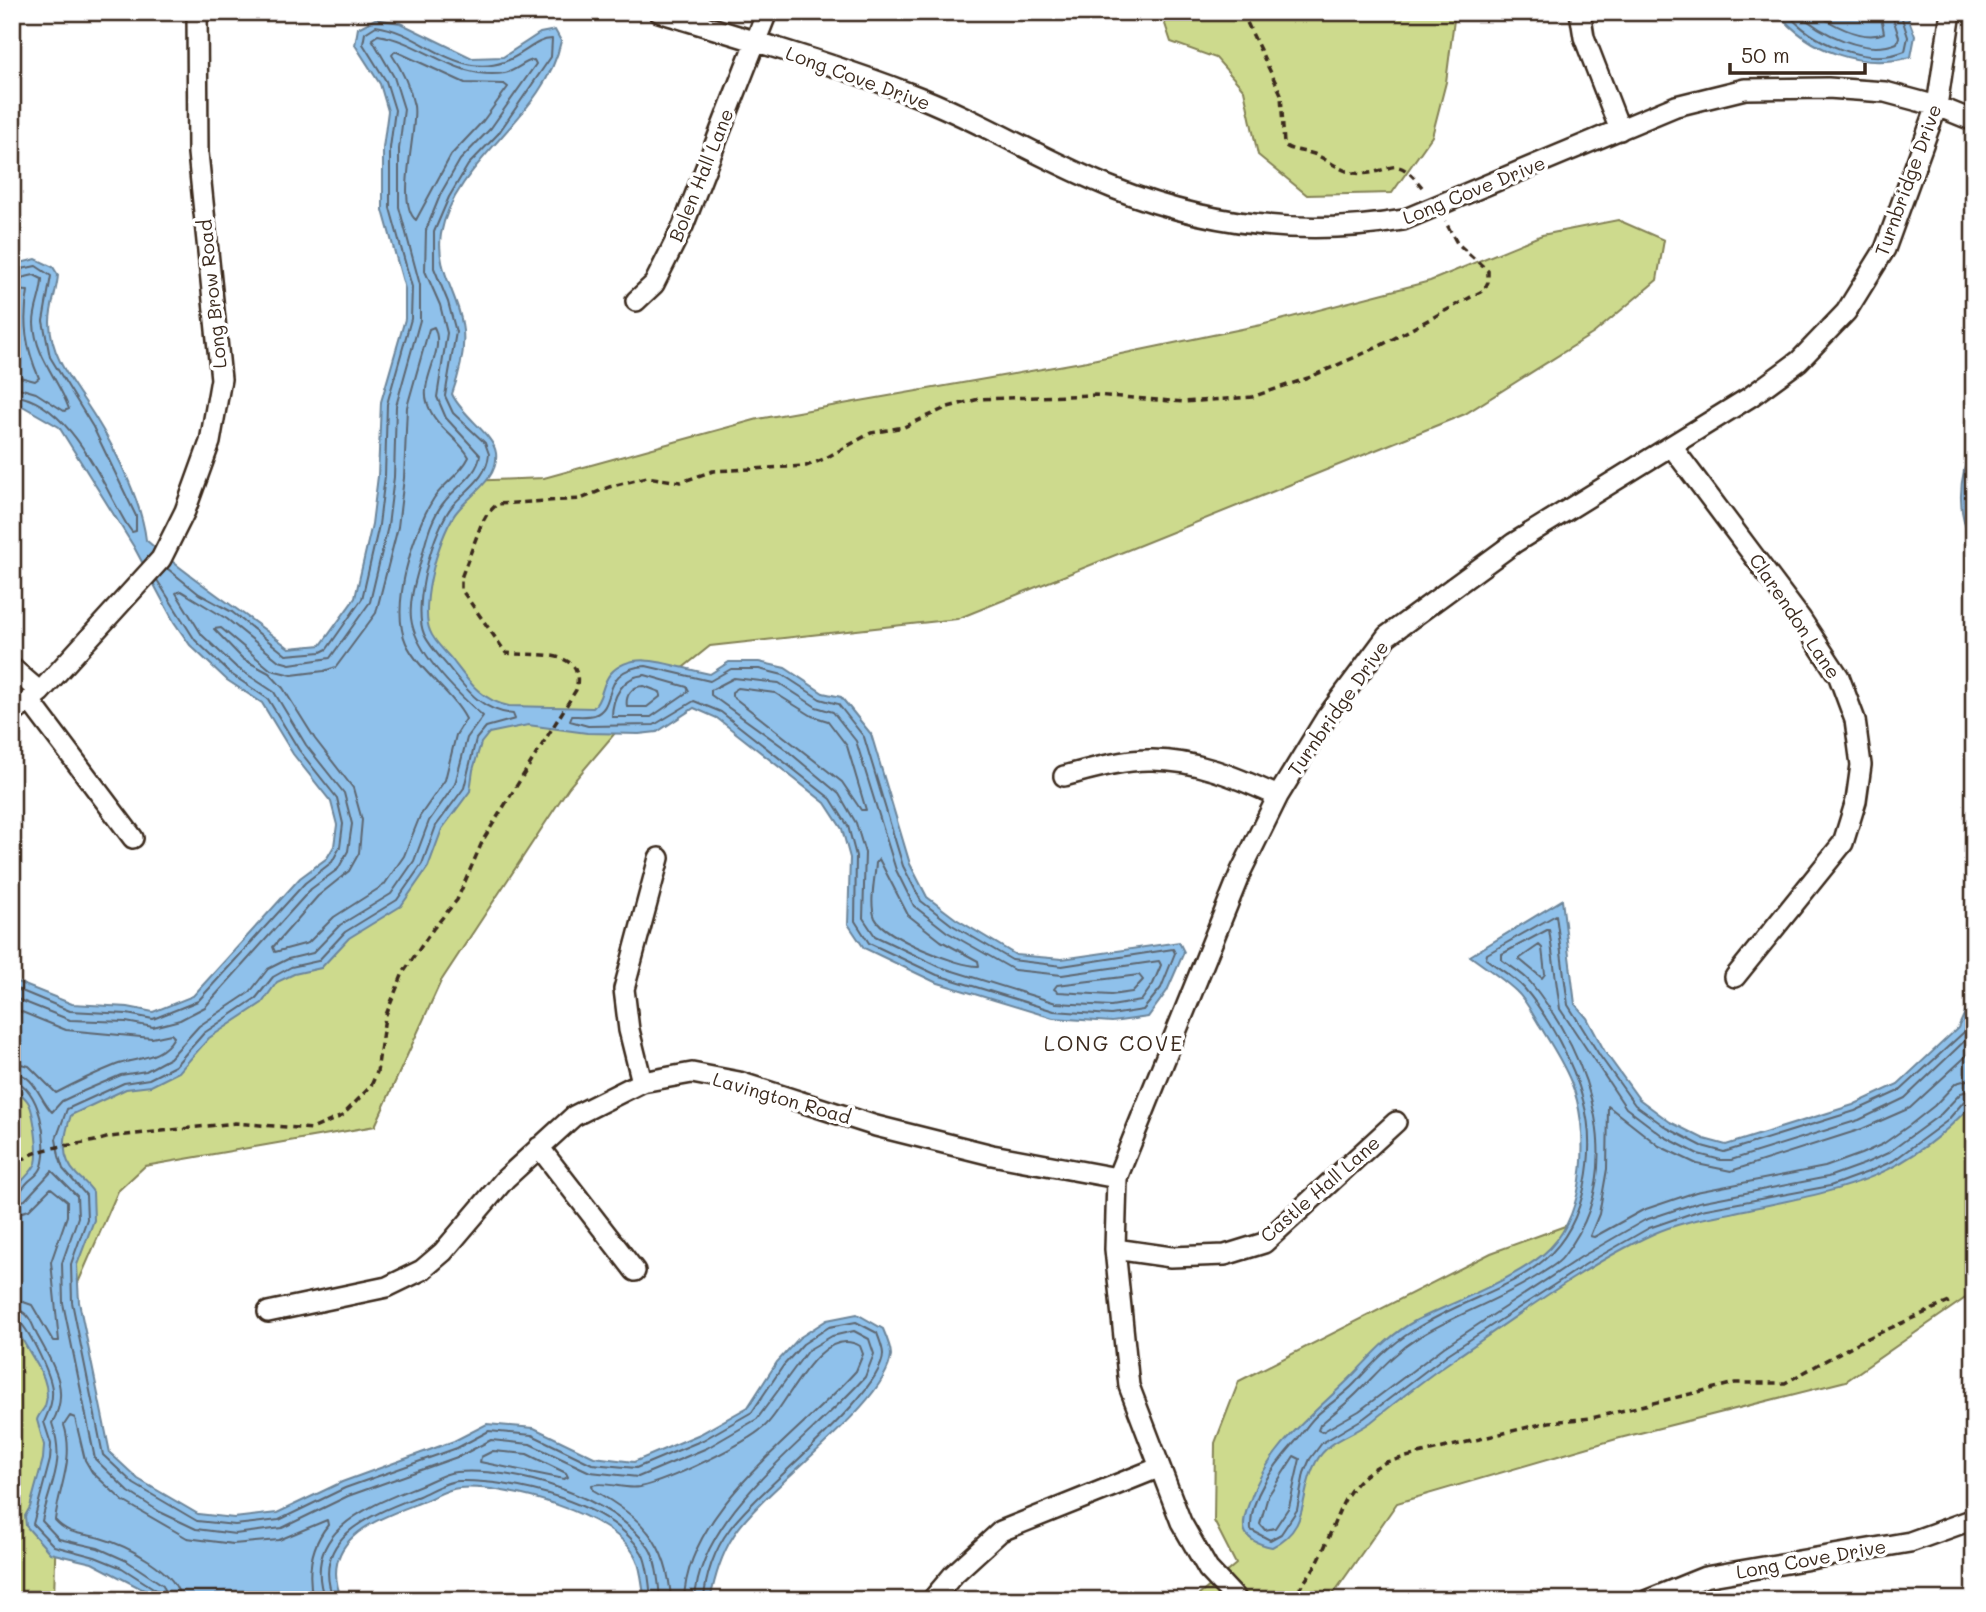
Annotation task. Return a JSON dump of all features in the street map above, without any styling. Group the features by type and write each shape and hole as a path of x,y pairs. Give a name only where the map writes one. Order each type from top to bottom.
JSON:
{"street":[{"name":"Long Brow Road","path":"12,714 35,697 161,559 185,510 210,442 221,379 198,153 197,12"},
{"name":"Long Cove Drive","path":"659,12 912,94 1114,188 1199,214 1255,226 1304,229 1365,226 1403,220 1676,106 1745,89 1828,88 1885,92 1937,106 1974,121"},
{"name":"Bolen Hall Lane","path":"636,301 654,284 683,226 768,12"},
{"path":"1580,12 1584,37 1620,130"},
{"name":"Turnbridge Drive","path":"1237,1600 1208,1569 1181,1522 1158,1468 1129,1386 1115,1250 1117,1178 1241,871 1278,796 1326,718 1387,636 1514,542 1672,447 1799,361 1846,312 1885,249 1937,106 1951,12"},
{"name":"Clarendon Lane","path":"1672,447 1784,596 1839,677 1855,720 1861,765 1856,800 1843,843 1735,977"},
{"path":"12,668 133,838"},
{"path":"1064,776 1100,767 1160,761 1228,774 1278,796"},
{"path":"642,1082 629,1030 624,989 659,859"},
{"name":"Lavington Road","path":"268,1312 387,1287 422,1270 443,1252 505,1179 574,1116 642,1082 692,1073 739,1082 876,1126 967,1149 1117,1178"},
{"name":"Castle Hall Lane","path":"1115,1250 1171,1257 1224,1255 1264,1242 1396,1122"},
{"path":"539,1147 635,1270"},
{"path":"932,1600 954,1574 1000,1531 1158,1468"},
{"name":"Long Cove Drive","path":"1648,1600 1705,1577 1910,1542 1974,1519"}],"path":[{"path":"12,1170 17,1163 32,1154 108,1137 235,1123 312,1129 342,1116 371,1086 377,1072 385,1017 403,973 433,929 457,901 483,839 566,706 579,678 575,668 555,656 506,653 461,589 461,578 486,513 498,504 581,499 620,483 647,477 681,482 713,471 806,466 871,433 904,427 948,407 979,399 1095,395 1184,402 1252,397 1308,378 1378,347 1484,290 1488,282 1488,271 1457,243 1436,207 1407,170 1396,165 1353,173 1315,154 1292,151 1284,145 1281,93 1242,12"},
{"path":"1291,1600 1318,1562 1347,1493 1365,1472 1386,1462 1549,1422 1592,1418 1735,1383 1785,1383 1859,1342 1949,1302"}],"green space":[{"path":"1161,12 1455,12 1446,82 1432,136 1392,193 1307,195 1258,155 1244,90 1216,58 1171,42"},
{"path":"1618,220 1664,240 1657,280 1594,333 1465,414 957,619 710,646 644,699 569,787 441,981 375,1126 145,1166 118,1191 61,1322 54,1600 12,1600 12,1092 66,1073 228,1003 320,906 441,482 544,478 758,419 1087,361 1261,325 1430,281 1542,235"},
{"path":"1974,1045 1974,1292 1846,1381 1620,1438 1397,1503 1329,1600 1193,1600 1236,1564 1214,1521 1215,1443 1239,1381 1491,1253 1699,1177 1877,1146"}],"water":[{"path":"1777,12 1906,12 1915,36 1911,57 1874,61 1838,54 1805,38"},
{"path":"375,19 400,23 472,58 503,57 540,33 555,30 561,41 552,68 538,93 463,184 449,208 441,234 441,259 463,331 461,363 452,394 462,410 490,439 496,453 496,462 489,477 459,509 445,533 433,568 427,604 427,619 432,635 471,683 491,700 509,706 593,708 610,674 632,661 657,662 710,674 729,662 759,662 785,668 823,693 841,697 871,734 910,864 927,897 956,919 1016,955 1062,959 1179,942 1184,952 1167,991 1148,1017 1112,1022 1053,1018 935,982 864,948 848,924 850,858 842,829 825,803 717,718 694,708 657,732 639,734 587,733 528,725 489,733 481,743 470,791 442,829 428,867 401,906 349,938 321,968 294,974 277,982 262,1003 209,1038 179,1072 151,1086 126,1089 71,1115 65,1138 67,1161 93,1192 94,1220 77,1265 79,1302 110,1453 138,1479 198,1514 234,1518 277,1513 342,1482 454,1441 487,1424 534,1428 594,1457 634,1462 700,1434 748,1407 777,1362 799,1338 827,1320 857,1314 883,1329 891,1355 884,1375 869,1397 847,1421 749,1516 734,1535 719,1566 710,1600 645,1600 636,1558 624,1542 606,1528 583,1515 556,1505 503,1491 479,1488 459,1488 444,1492 385,1517 355,1535 344,1547 337,1562 336,1579 342,1600 163,1600 92,1563 50,1553 26,1526 25,1516 43,1459 44,1445 37,1420 45,1406 47,1395 42,1374 16,1325 11,1294 12,1194 36,1163 37,1151 30,1107 12,1085 12,980 72,1004 128,1007 153,1012 193,996 300,878 327,858 334,846 337,825 331,802 293,754 262,703 227,680 190,645 174,622 134,547 59,427 12,400 12,265 36,259 53,267 58,275 50,322 55,349 67,375 98,422 121,464 140,511 146,540 289,648 321,645 355,598 372,524 378,476 381,402 405,319 405,289 383,210 383,148 388,111 380,84 355,45 358,28"},
{"path":"1974,442 1974,546 1964,520 1961,494 1965,468"},
{"path":"1562,900 1575,1004 1587,1018 1605,1052 1639,1099 1670,1122 1704,1139 1726,1145 1853,1105 1898,1084 1958,1028 1968,1006 1974,954 1974,1102 1920,1151 1865,1180 1805,1197 1673,1226 1601,1261 1441,1368 1364,1427 1327,1448 1311,1474 1299,1520 1293,1530 1272,1547 1261,1544 1248,1536 1245,1530 1247,1508 1268,1464 1292,1434 1396,1334 1415,1321 1523,1269 1538,1258 1562,1232 1572,1212 1582,1168 1582,1145 1581,1122 1571,1082 1557,1053 1523,999 1470,956"}],"district":[{"name":"LONG COVE","path":"1114,1044"}]}
